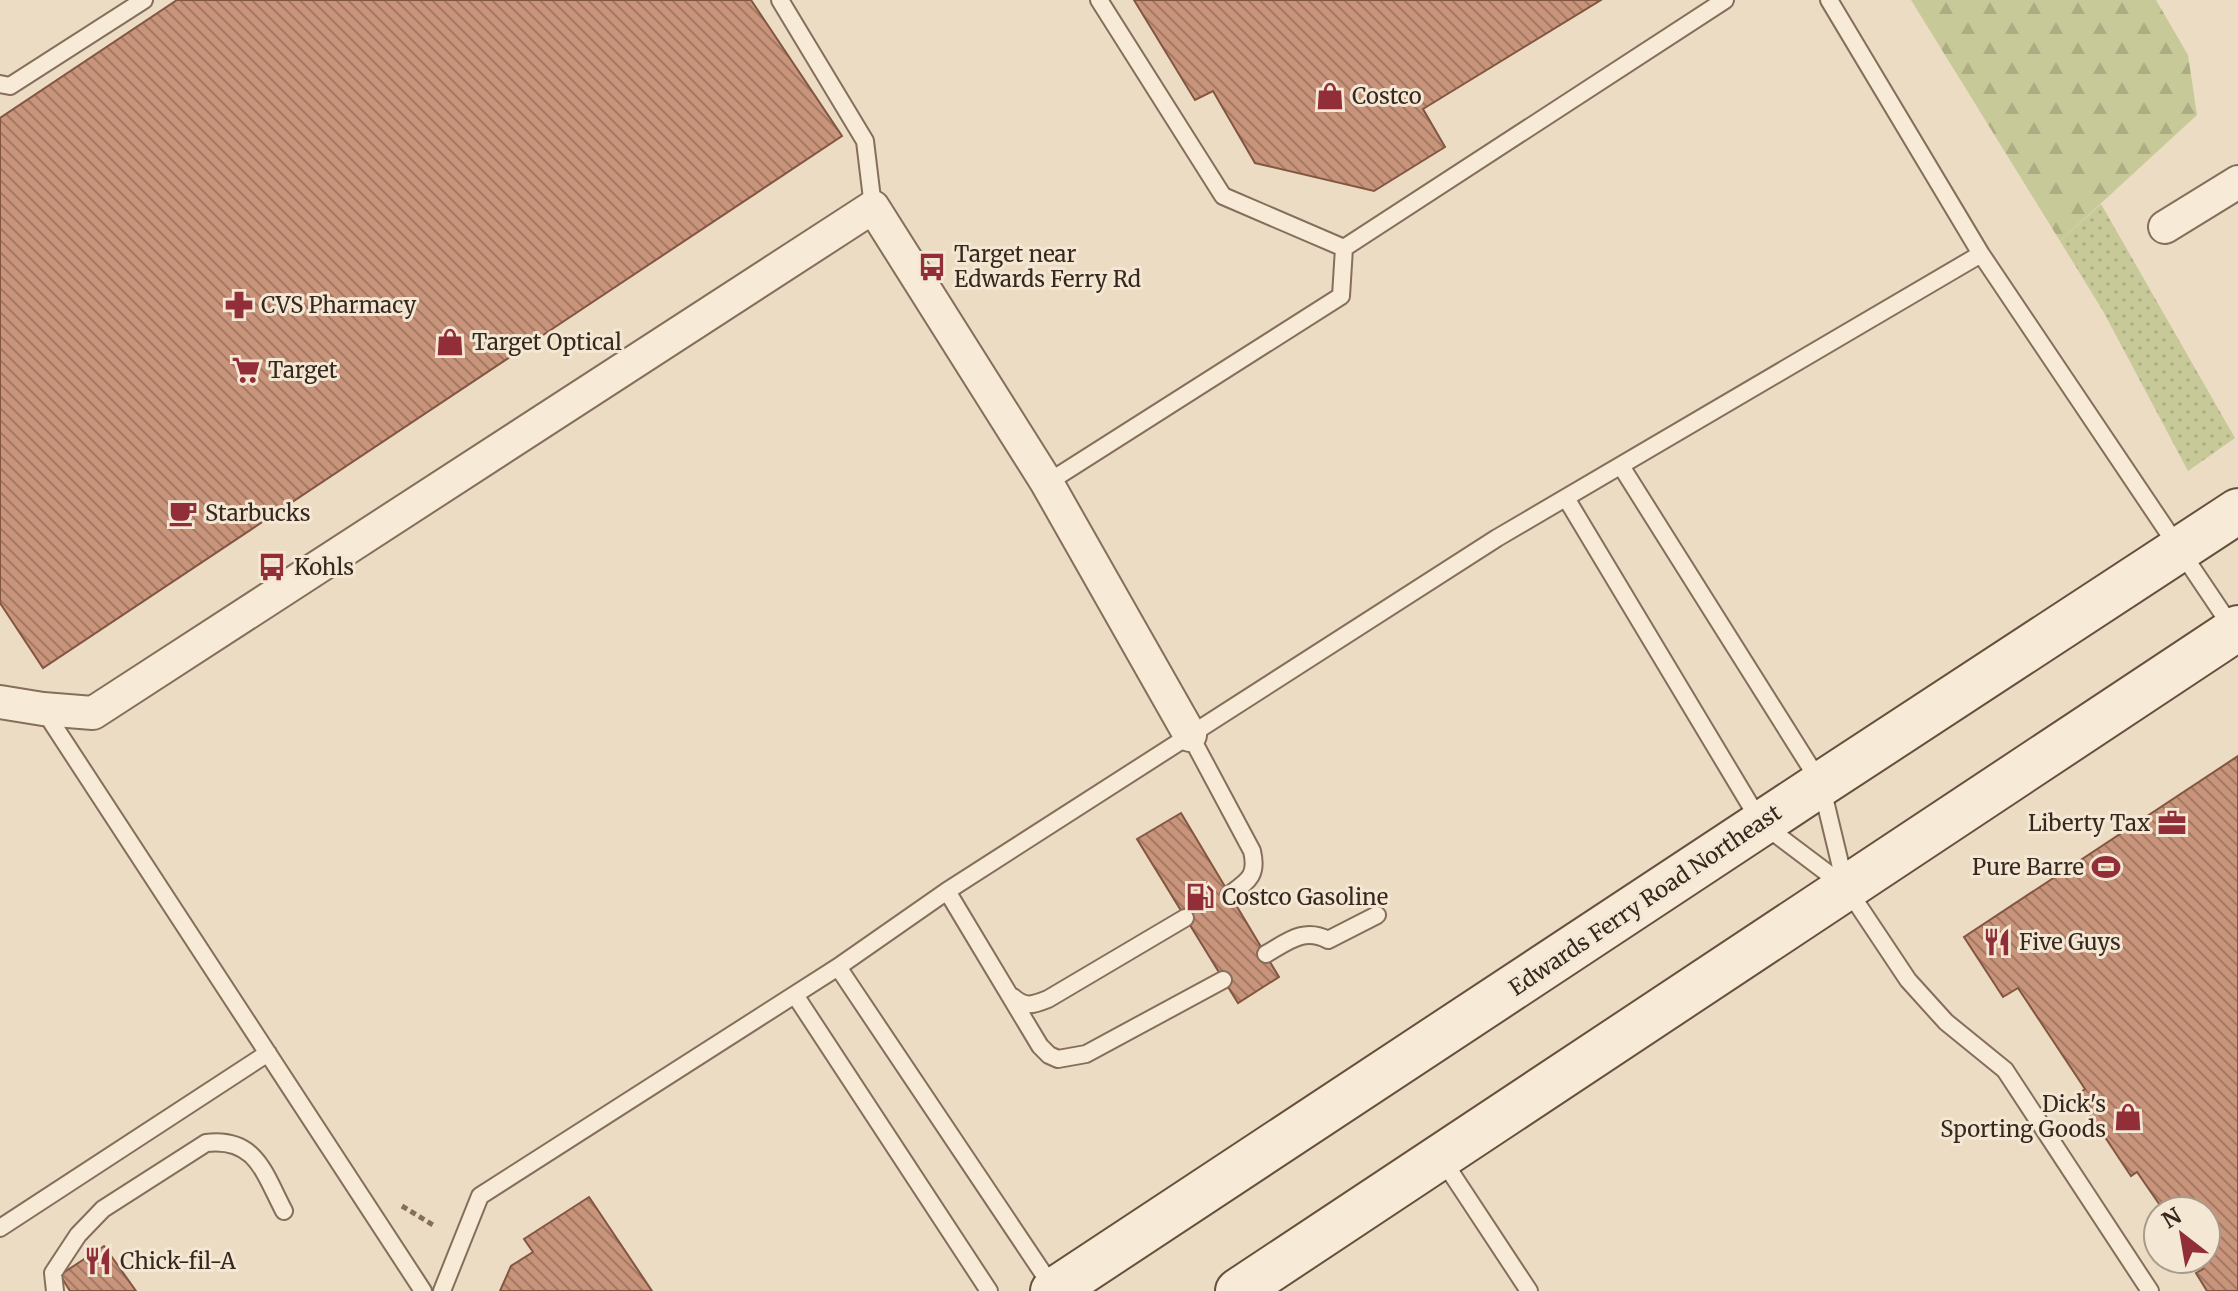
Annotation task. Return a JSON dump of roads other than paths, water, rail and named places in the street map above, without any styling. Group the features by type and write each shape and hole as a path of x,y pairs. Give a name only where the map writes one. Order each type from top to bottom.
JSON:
{"main road":[{"name":"Edwards Ferry Road Northeast","path":"1054,1291 2238,511"},
{"path":"1238,1291 1846,887 2237,632"}],"street":[{"path":"2165,227 2238,182"},
{"path":"0,702 93,713 873,207 1047,483 1190,735"}],"lane":[{"path":"0,84 10,86 144,0"},
{"path":"780,0 865,141 873,207"},
{"path":"1099,0 1223,196 1344,248"},
{"path":"1344,248 1725,0"},
{"path":"1829,0 1981,254 2237,632"},
{"path":"1047,483 1341,296 1344,248"},
{"path":"442,1291 480,1196 1497,538 1981,254"},
{"path":"1621,466 1821,784 1846,887"},
{"path":"1566,498 1761,823 1846,887 1908,980 1946,1022 2005,1070 2150,1291"},
{"path":"43,709 423,1291"},
{"path":"1190,735 1252,851 1255,864 1251,877 1229,895"},
{"path":"947,891 1040,1046 1058,1059 1086,1054 1223,980"},
{"path":"1266,954 1304,934 1318,935 1328,940 1338,937 1377,915"},
{"path":"1012,996 1021,1004 1033,1005 1048,999 1185,918"},
{"path":"838,967 1054,1291"},
{"path":"795,995 989,1291"},
{"path":"0,1228 268,1053"},
{"path":"55,1291 53,1273 78,1235 103,1209 206,1143 224,1141 248,1150 284,1211"},
{"path":"1440,1156 1529,1291"}],"place":[{"name":"Costco","path":"1330,96"},
{"name":"Target near Edwards Ferry Rd","path":"932,267"},
{"name":"CVS Pharmacy","path":"239,305"},
{"name":"Target Optical","path":"450,342"},
{"name":"Target","path":"246,370"},
{"name":"Starbucks","path":"183,513"},
{"name":"Kohls","path":"272,567"},
{"name":"Liberty Tax","path":"2172,823"},
{"name":"Pure Barre","path":"2106,867"},
{"name":"Costco Gasoline","path":"1200,897"},
{"name":"Five Guys","path":"1997,942"},
{"name":"Dick's Sporting Goods","path":"2128,1117"},
{"name":"Chick-fil-A","path":"98,1261"}]}
